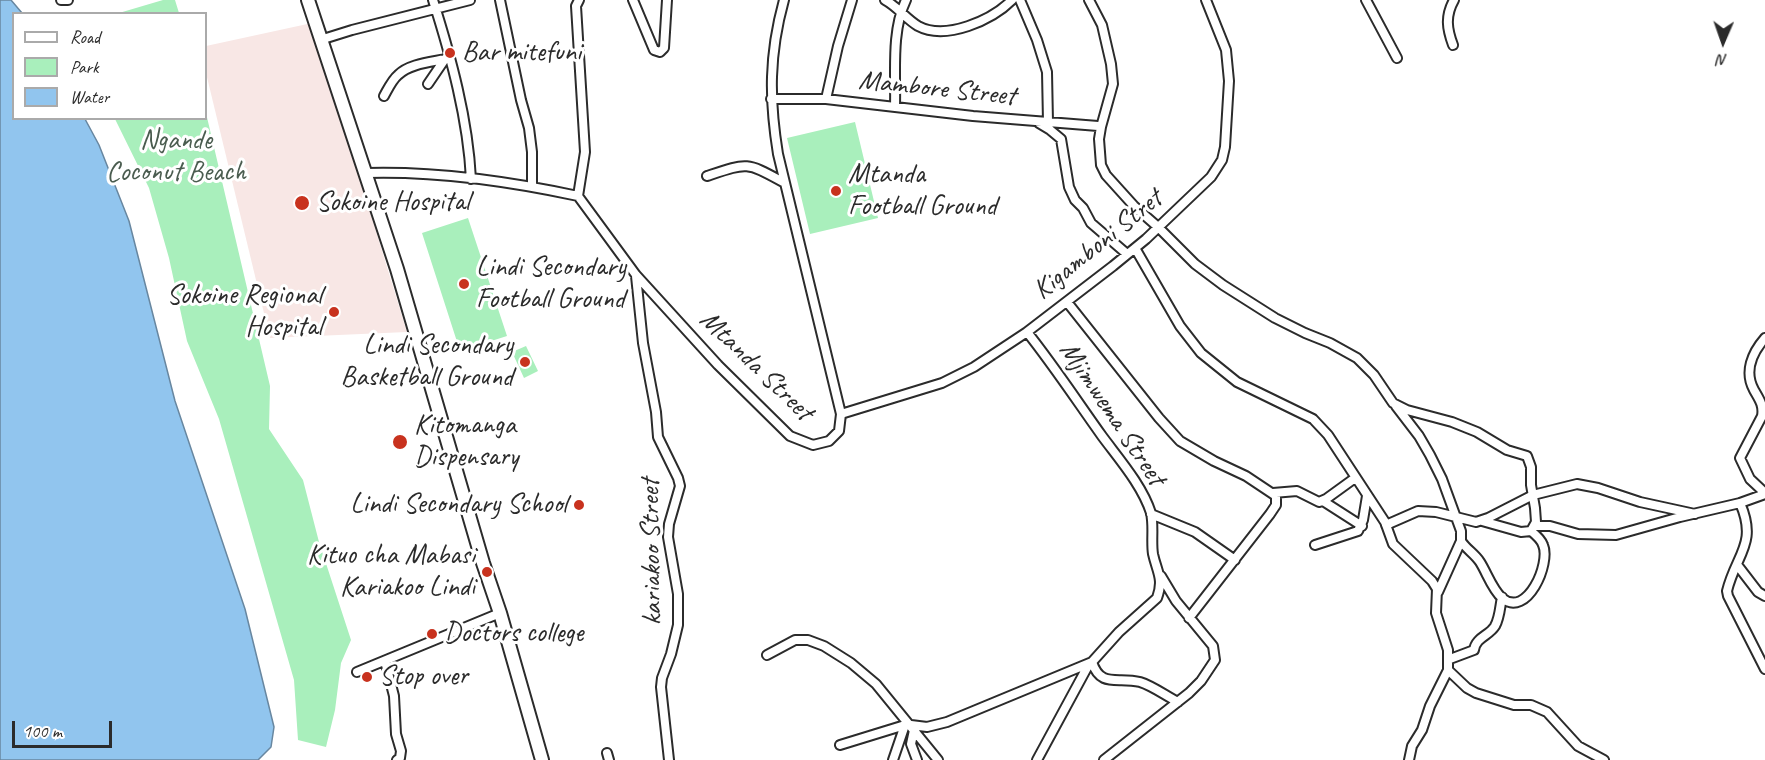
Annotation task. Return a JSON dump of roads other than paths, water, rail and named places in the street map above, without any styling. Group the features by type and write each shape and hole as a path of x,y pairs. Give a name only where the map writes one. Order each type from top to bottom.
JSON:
{"highway":[{"path":"308,0 366,173 500,613 542,760"}],"street":[{"path":"61,0 68,0"},
{"path":"433,0 467,137 471,179"},
{"path":"321,40 470,0"},
{"path":"500,0 529,128 532,186"},
{"path":"633,0 654,51 660,52 664,48 668,0"},
{"name":"Mtanda Street","path":"578,196 636,275 718,365 790,436 813,445 830,441 839,431 841,414 773,125 772,58 777,24 784,0"},
{"path":"826,99 838,46 852,0"},
{"path":"885,0 916,25 927,30 942,31 962,28 991,17 1012,0"},
{"path":"895,107 897,41 901,11 906,0"},
{"path":"1020,0 1037,40 1047,72 1048,122"},
{"path":"1089,0 1102,25 1113,84 1100,139 1101,165 1106,175 1140,212 1195,264 1223,285 1275,318 1357,358 1374,375 1419,436 1442,479 1461,531 1461,541 1438,592 1436,613 1450,659 1448,670 1430,705 1422,730 1412,746 1409,760"},
{"name":"Kigamboni Stret","path":"841,414 942,383 960,375 1027,332 1067,302 1135,248 1211,177 1222,160 1226,147 1229,81 1228,60 1206,0"},
{"path":"1366,0 1397,58"},
{"path":"1453,45 1447,25 1448,14 1454,0"},
{"path":"366,173 442,174 532,186 578,196 585,152 576,2"},
{"path":"428,84 447,59"},
{"path":"384,96 401,72 418,65 447,59"},
{"name":"Mambore Street","path":"771,99 826,99 1098,126"},
{"path":"1035,121 1061,139 1071,193 1091,223 1127,254"},
{"path":"707,176 746,165 756,167 785,183"},
{"path":"1135,248 1180,326 1201,353 1237,382 1313,420 1333,440 1386,525 1393,544 1432,581 1438,592"},
{"name":"kariakoo Street","path":"636,275 658,437 680,486 669,524 668,537 678,594 678,625 662,687 669,760"},
{"path":"1067,302 1180,441 1246,476 1276,496 1276,505 1189,618"},
{"name":"Mjimwema Street","path":"1027,332 1059,371 1130,474 1151,514 1153,553 1161,576 1168,590 1213,646 1215,660 1201,681 1104,760"},
{"path":"1482,521 1521,532 1550,526 1578,534 1616,535 1740,503 1765,493 1750,479 1740,458 1762,416 1763,409 1750,381 1749,369 1765,338"},
{"path":"1394,403 1407,410 1468,429 1507,450 1527,456 1531,467 1535,508 1533,528 1545,547 1545,558 1539,578 1524,600 1515,603 1502,597 1479,560 1461,541"},
{"path":"1323,501 1355,478"},
{"path":"1386,525 1418,511 1473,522 1482,521 1533,495 1569,485 1584,484 1640,502 1695,514"},
{"path":"1273,493 1297,491 1312,500 1323,501 1362,526"},
{"path":"1315,545 1353,533 1362,526 1367,496"},
{"path":"1740,503 1748,525 1746,543 1728,586 1728,596 1765,669"},
{"path":"1151,514 1195,532 1235,560"},
{"path":"1738,566 1750,583 1765,597"},
{"path":"1037,760 1090,662 1157,598 1161,576"},
{"path":"1450,659 1470,652 1475,648 1476,642 1492,630 1498,620 1502,597"},
{"path":"357,672 500,613"},
{"path":"767,655 795,640 808,640 834,653 865,673 938,760"},
{"path":"385,661 394,696 396,734 401,751 400,758 397,760"},
{"path":"1090,662 1097,674 1104,678 1141,682 1178,702"},
{"path":"840,745 909,725 927,727 947,722 1090,662"},
{"path":"1448,670 1467,688 1476,693 1514,705 1531,705 1547,712 1578,746 1604,760"},
{"path":"893,760 909,725"},
{"path":"909,725 911,744 917,760"}],"water":[{"path":"0,0 11,0 21,12 12,12 12,120 86,120 99,145 129,221 175,401 245,609 274,727 271,747 258,760 0,760"}],"place":[{"name":"Bar mitefuni","path":"450,53"},
{"name":"Mtanda Football Ground","path":"836,191"},
{"name":"Sokoine Hospital","path":"302,203"},
{"name":"Lindi Secondary Football Ground","path":"464,284"},
{"name":"Sokoine Regional Hospital","path":"334,312"},
{"name":"Lindi Secondary Basketball Ground","path":"525,362"},
{"name":"Kitomanga Dispensary","path":"400,442"},
{"name":"Lindi Secondary School","path":"579,505"},
{"name":"Kituo cha Mabasi Kariakoo Lindi","path":"487,572"},
{"name":"Doctors college","path":"432,634"},
{"name":"Stop over","path":"367,677"}],"park label":[{"name":"Ngande Coconut Beach","path":"176,157"}]}
